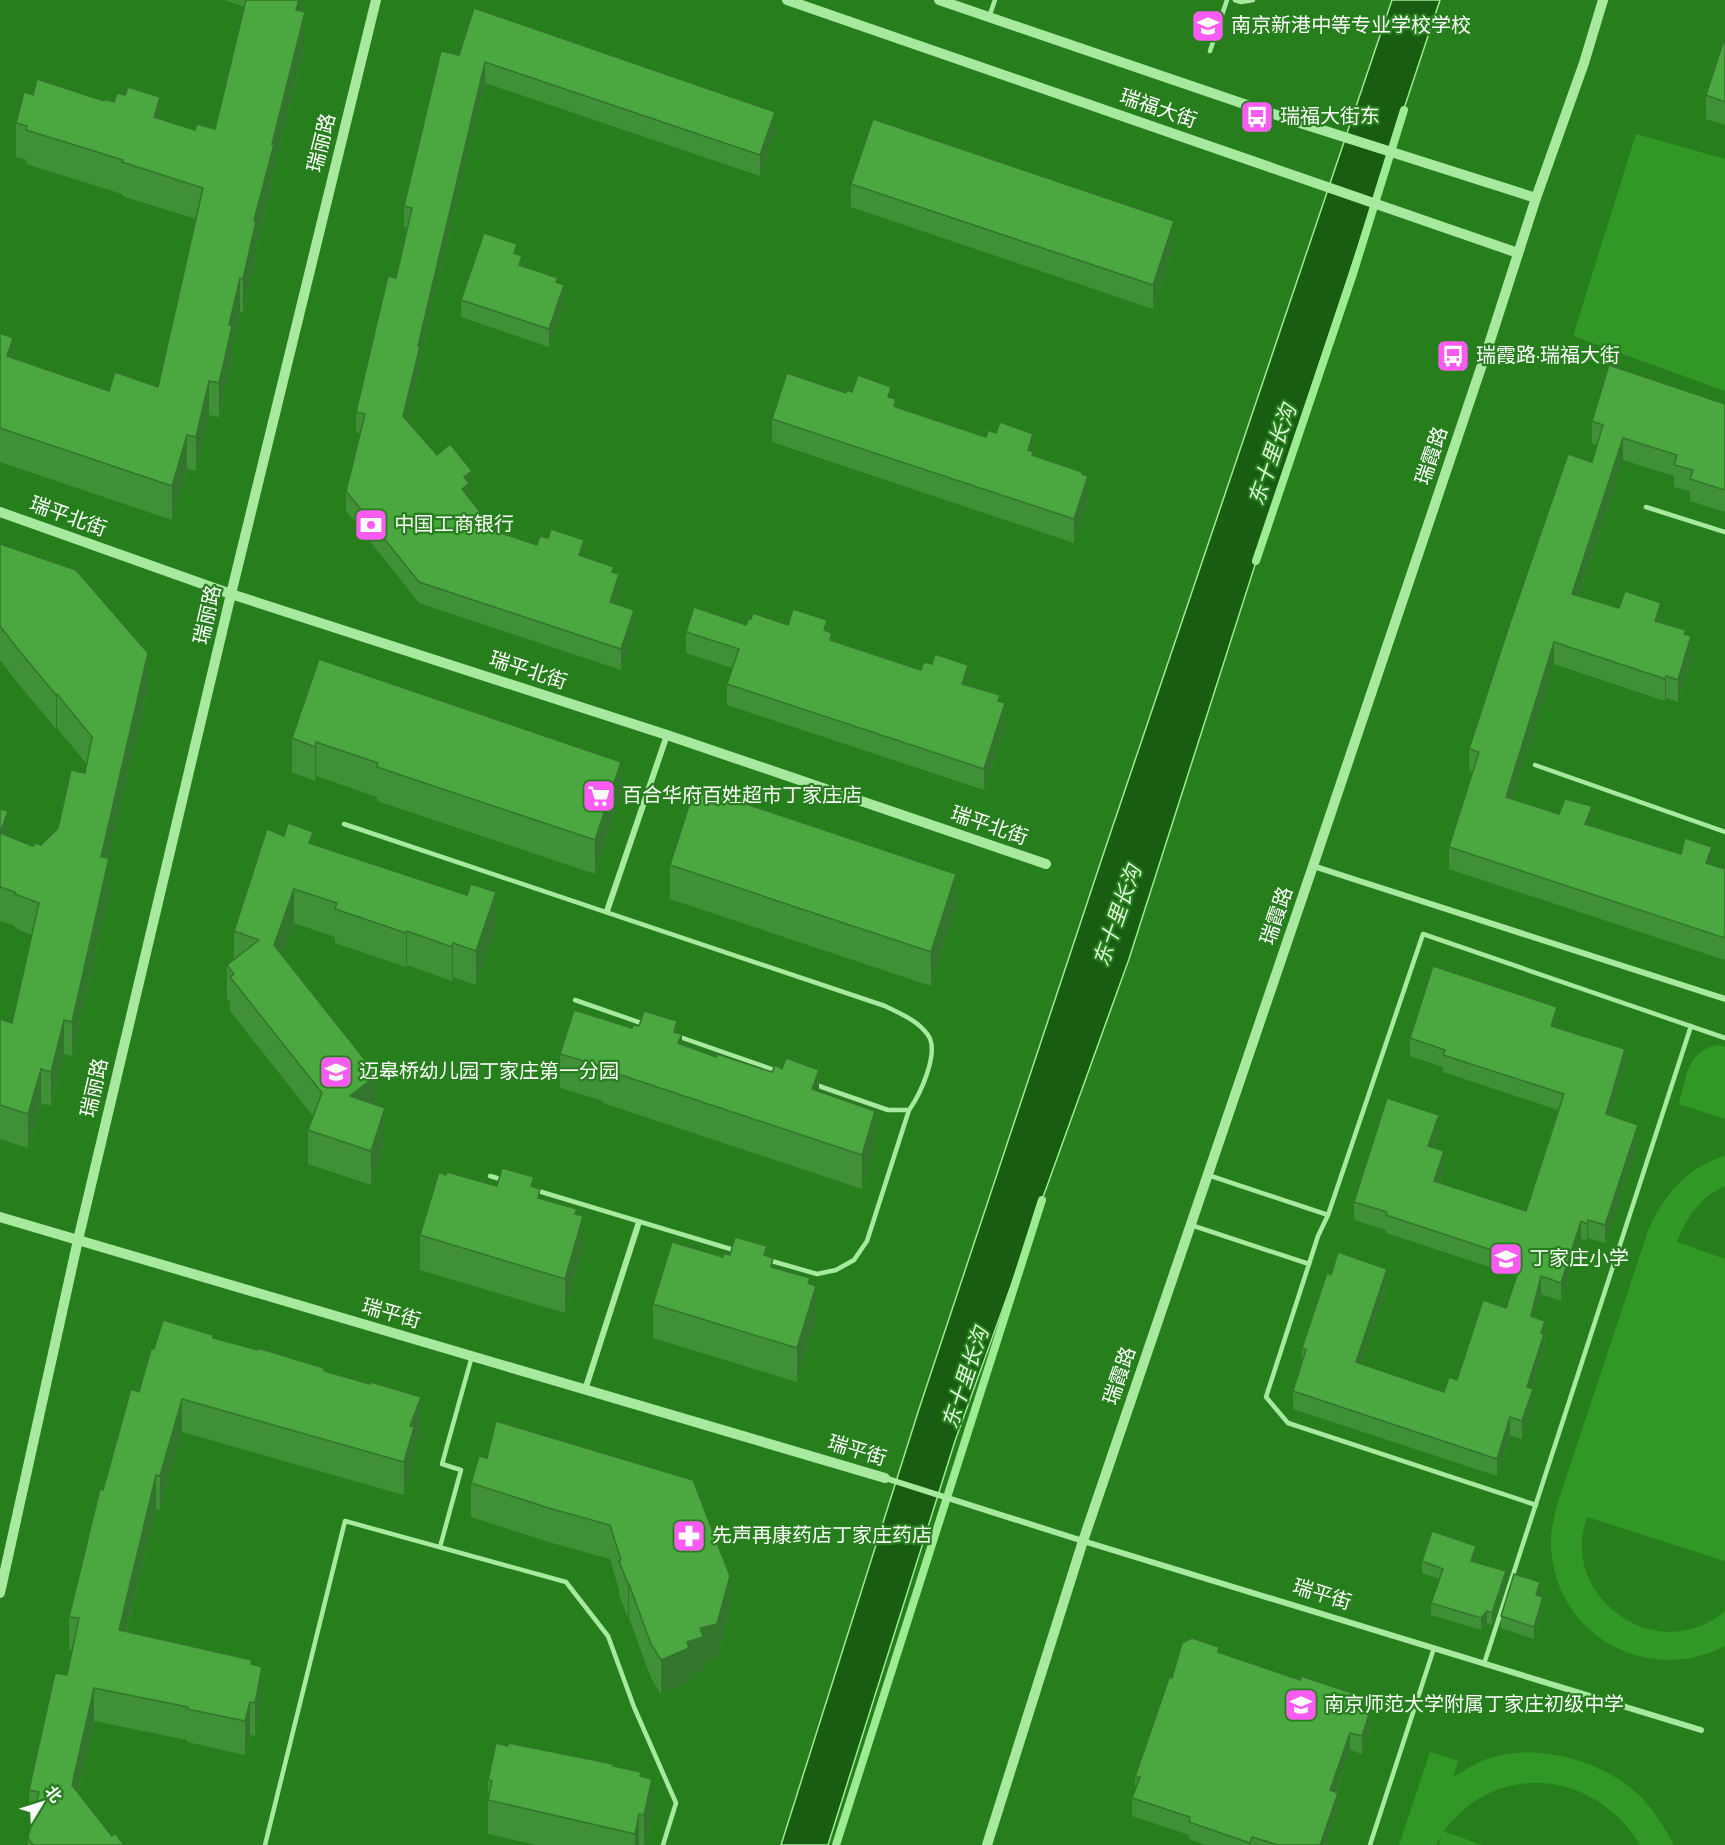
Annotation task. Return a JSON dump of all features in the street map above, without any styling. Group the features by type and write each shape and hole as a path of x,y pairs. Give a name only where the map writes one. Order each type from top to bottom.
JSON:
{"street":[{"name":"瑞丽路","path":"0,1593 78,1240 231,594 376,0"},
{"name":"瑞福大街","path":"787,0 1518,253"},
{"name":"瑞福大街","path":"939,0 1297,122 1536,198"},
{"name":"瑞霞路","path":"987,1845 1083,1541 1313,866 1536,198 1584,63 1603,0"},
{"name":"瑞平北街","path":"0,512 231,594 667,735 1046,864"},
{"path":"607,911 667,735"},
{"path":"1313,866 1725,999"},
{"name":"瑞平街","path":"0,1217 885,1478 1701,1730"},
{"path":"585,1389 639,1222"}],"lane":[{"path":"989,17 995,0"},
{"path":"1209,51 1227,0"},
{"path":"1235,0 1241,2 1253,0"},
{"path":"1646,507 1725,532"},
{"path":"1535,765 1725,832"},
{"path":"344,824 885,1006 916,1022 930,1037 931,1053 923,1083 909,1110 867,1241 854,1260 836,1270 817,1274 761,1258"},
{"path":"1536,1505 1288,1423 1266,1396 1317,1236 1328,1215 1422,934 1725,1038"},
{"path":"575,1000 654,1028"},
{"path":"1484,1664 1691,1026"},
{"path":"676,1035 788,1075"},
{"path":"810,1083 888,1110 909,1110"},
{"path":"1208,1175 1328,1215"},
{"path":"489,1176 511,1182"},
{"path":"532,1189 739,1252"},
{"path":"1191,1224 1309,1264"},
{"path":"440,1547 461,1470 442,1464 472,1356"},
{"path":"265,1845 345,1521 566,1582 608,1636 634,1707 676,1803 663,1845"},
{"path":"1370,1845 1434,1648"}],"shaded area":[{"path":"1636,134 1725,159 1725,391 1573,336"},
{"path":"1719,1045 1725,1047 1725,1119 1679,1104 1686,1075 1694,1059 1700,1052"},
{"path":"1725,1156 1725,1186 1708,1196 1695,1209 1677,1242 1725,1259 1725,1561 1587,1517 1582,1547 1587,1574 1601,1597 1620,1616 1645,1628 1672,1632 1699,1627 1725,1611 1725,1646 1695,1657 1665,1660 1637,1655 1610,1644 1587,1627 1569,1605 1556,1577 1551,1546 1552,1531 1557,1505 1648,1231 1661,1206 1678,1184 1699,1167"},
{"path":"1430,1752 1458,1761 1453,1777 1477,1763 1496,1756 1516,1753 1537,1753 1579,1761 1617,1778 1633,1790 1651,1809 1674,1845 1640,1845 1625,1824 1607,1807 1564,1786 1540,1783 1516,1785 1492,1792 1469,1805 1443,1831 1482,1845 1439,1845 1441,1836 1436,1845 1399,1845"}],"water":[{"path":"1392,0 1440,0 1318,368 1129,959 955,1441 828,1845 781,1845 919,1409 1102,858"}],"building":[{"path":"246,0 299,0 296,10 305,12 254,220 256,221 243,279 240,278 229,325 232,326 219,383 209,381 196,437 187,435 172,486 0,428 0,333 13,338 7,356 109,391 115,372 158,387 203,188 26,130 27,126 16,123 24,92 33,95 37,79 104,101 104,99 114,102 117,93 125,95 128,87 160,97 154,117 195,130 197,124 215,129"},
{"path":"474,8 775,112 760,155 485,62 403,416 437,455 450,444 472,471 464,477 469,483 462,489 495,531 537,545 540,536 548,538 551,529 584,540 579,555 614,567 612,572 619,574 610,602 634,610 621,649 419,582 346,491 365,414 356,412 388,276 396,278 412,208 404,206 441,51 459,55"},
{"path":"1725,37 1725,102 1706,95"},
{"path":"873,119 1174,221 1153,285 851,184"},
{"path":"484,233 517,244 514,253 522,256 519,265 558,278 556,282 564,285 549,329 461,300"},
{"path":"1609,365 1725,404 1725,490 1690,479 1693,470 1674,465 1677,455 1623,438 1572,594 1619,608 1625,591 1661,603 1655,621 1686,630 1684,634 1691,636 1678,680 1666,676 1665,679 1554,642 1506,797 1559,814 1565,799 1592,806 1585,824 1681,854 1685,838 1712,847 1706,863 1725,869 1725,938 1449,847 1479,752 1469,749 1568,454 1592,462 1603,425 1592,421"},
{"path":"787,373 846,393 847,390 852,392 858,375 891,387 888,397 896,399 894,406 899,408 986,437 988,430 996,433 1000,422 1033,434 1028,450 1033,452 1032,455 1088,476 1074,519 772,419"},
{"path":"0,544 76,570 148,653 101,857 109,858 72,1022 64,1020 51,1072 41,1069 28,1114 0,1105 0,1019 12,1023 39,903 0,887 0,833 33,846 36,843 41,845 58,828 71,770 85,773 92,737 0,626"},
{"path":"694,607 746,625 753,613 788,625 793,609 827,620 824,630 832,633 830,640 921,670 924,662 932,664 935,654 968,665 962,684 1000,695 998,701 1005,703 984,769 727,684 739,649 686,632"},
{"path":"319,659 621,762 595,840 377,767 378,763 316,742 315,747 292,738"},
{"path":"695,787 956,874 931,952 670,865"},
{"path":"0,809 8,811 0,833"},
{"path":"288,823 313,832 309,843 467,895 471,884 496,892 476,951 453,943 452,947 335,909 337,903 294,889 274,945 377,1075 350,1096 385,1108 371,1151 308,1130 322,1093 230,977 234,974 227,965 259,940 234,931 267,829 284,836"},
{"path":"1433,966 1557,1007 1551,1026 1625,1049 1606,1114 1638,1125 1605,1225 1588,1220 1587,1224 1581,1221 1561,1283 1541,1276 1531,1316 1545,1321 1541,1333 1544,1334 1527,1387 1533,1389 1522,1421 1510,1417 1497,1459 1293,1391 1306,1350 1302,1348 1327,1273 1331,1275 1338,1252 1387,1269 1356,1362 1444,1392 1449,1377 1457,1380 1483,1300 1506,1308 1522,1260 1386,1215 1387,1212 1354,1202 1387,1098 1439,1115 1428,1146 1444,1151 1434,1181 1526,1211 1564,1094 1443,1055 1445,1050 1410,1038"},
{"path":"574,1010 632,1028 633,1025 639,1026 644,1011 677,1021 674,1032 682,1034 678,1043 716,1057 717,1054 772,1072 775,1065 782,1069 786,1058 819,1070 812,1089 875,1111 862,1155 560,1054"},
{"path":"502,1168 534,1177 531,1186 540,1189 538,1198 577,1209 575,1214 583,1216 565,1279 420,1235 439,1172 446,1175 447,1172 497,1186"},
{"path":"735,1237 767,1246 764,1255 773,1258 771,1267 810,1278 808,1283 816,1286 797,1348 653,1304 672,1242 723,1257 724,1253 730,1255"},
{"path":"163,1320 213,1335 213,1338 258,1350 258,1348 324,1368 324,1371 421,1397 410,1426 414,1427 404,1462 182,1399 160,1476 156,1475 119,1630 252,1660 251,1664 262,1667 255,1703 250,1702 245,1721 94,1688 72,1785 112,1836 115,1833 124,1845 33,1845 28,1838 39,1792 29,1790 55,1673 67,1675 79,1618 69,1617 100,1489 103,1490 131,1389 139,1392 151,1349 154,1349"},
{"path":"496,1421 693,1480 730,1576 717,1624 700,1628 703,1637 687,1642 689,1648 661,1660 651,1644 619,1561 621,1560 610,1525 471,1483 479,1456 487,1458"},
{"path":"1432,1531 1476,1546 1471,1561 1506,1571 1492,1613 1487,1611 1481,1618 1431,1603 1443,1569 1422,1561"},
{"path":"1514,1574 1540,1582 1536,1595 1543,1597 1534,1627 1501,1616"},
{"path":"1192,1638 1219,1647 1218,1652 1300,1680 1301,1676 1364,1697 1360,1708 1370,1711 1362,1736 1350,1733 1330,1790 1338,1793 1320,1845 1278,1845 1252,1837 1250,1843 1189,1822 1190,1817 1132,1798 1140,1777 1135,1777 1169,1678 1172,1678 1182,1643"},
{"path":"496,1743 508,1746 508,1743 613,1764 613,1766 641,1772 640,1776 652,1779 644,1815 639,1814 635,1834 488,1800 492,1781 488,1780"}],"waterway":[{"name":"东十里长沟","path":"1256,561 1352,277 1404,110"},
{"name":"东十里长沟","path":"836,1845 1042,1200"}],"place":[{"name":"南京新港中等专业学校学校","path":"1208,26"},
{"name":"瑞福大街东","path":"1257,117"},
{"name":"瑞霞路·瑞福大街","path":"1453,356"},
{"name":"中国工商银行","path":"371,525"},
{"name":"百合华府百姓超市丁家庄店","path":"599,796"},
{"name":"迈皋桥幼儿园丁家庄第一分园","path":"336,1072"},
{"name":"丁家庄小学","path":"1506,1259"},
{"name":"先声再康药店丁家庄药店","path":"689,1536"},
{"name":"南京师范大学附属丁家庄初级中学","path":"1301,1705"}]}
